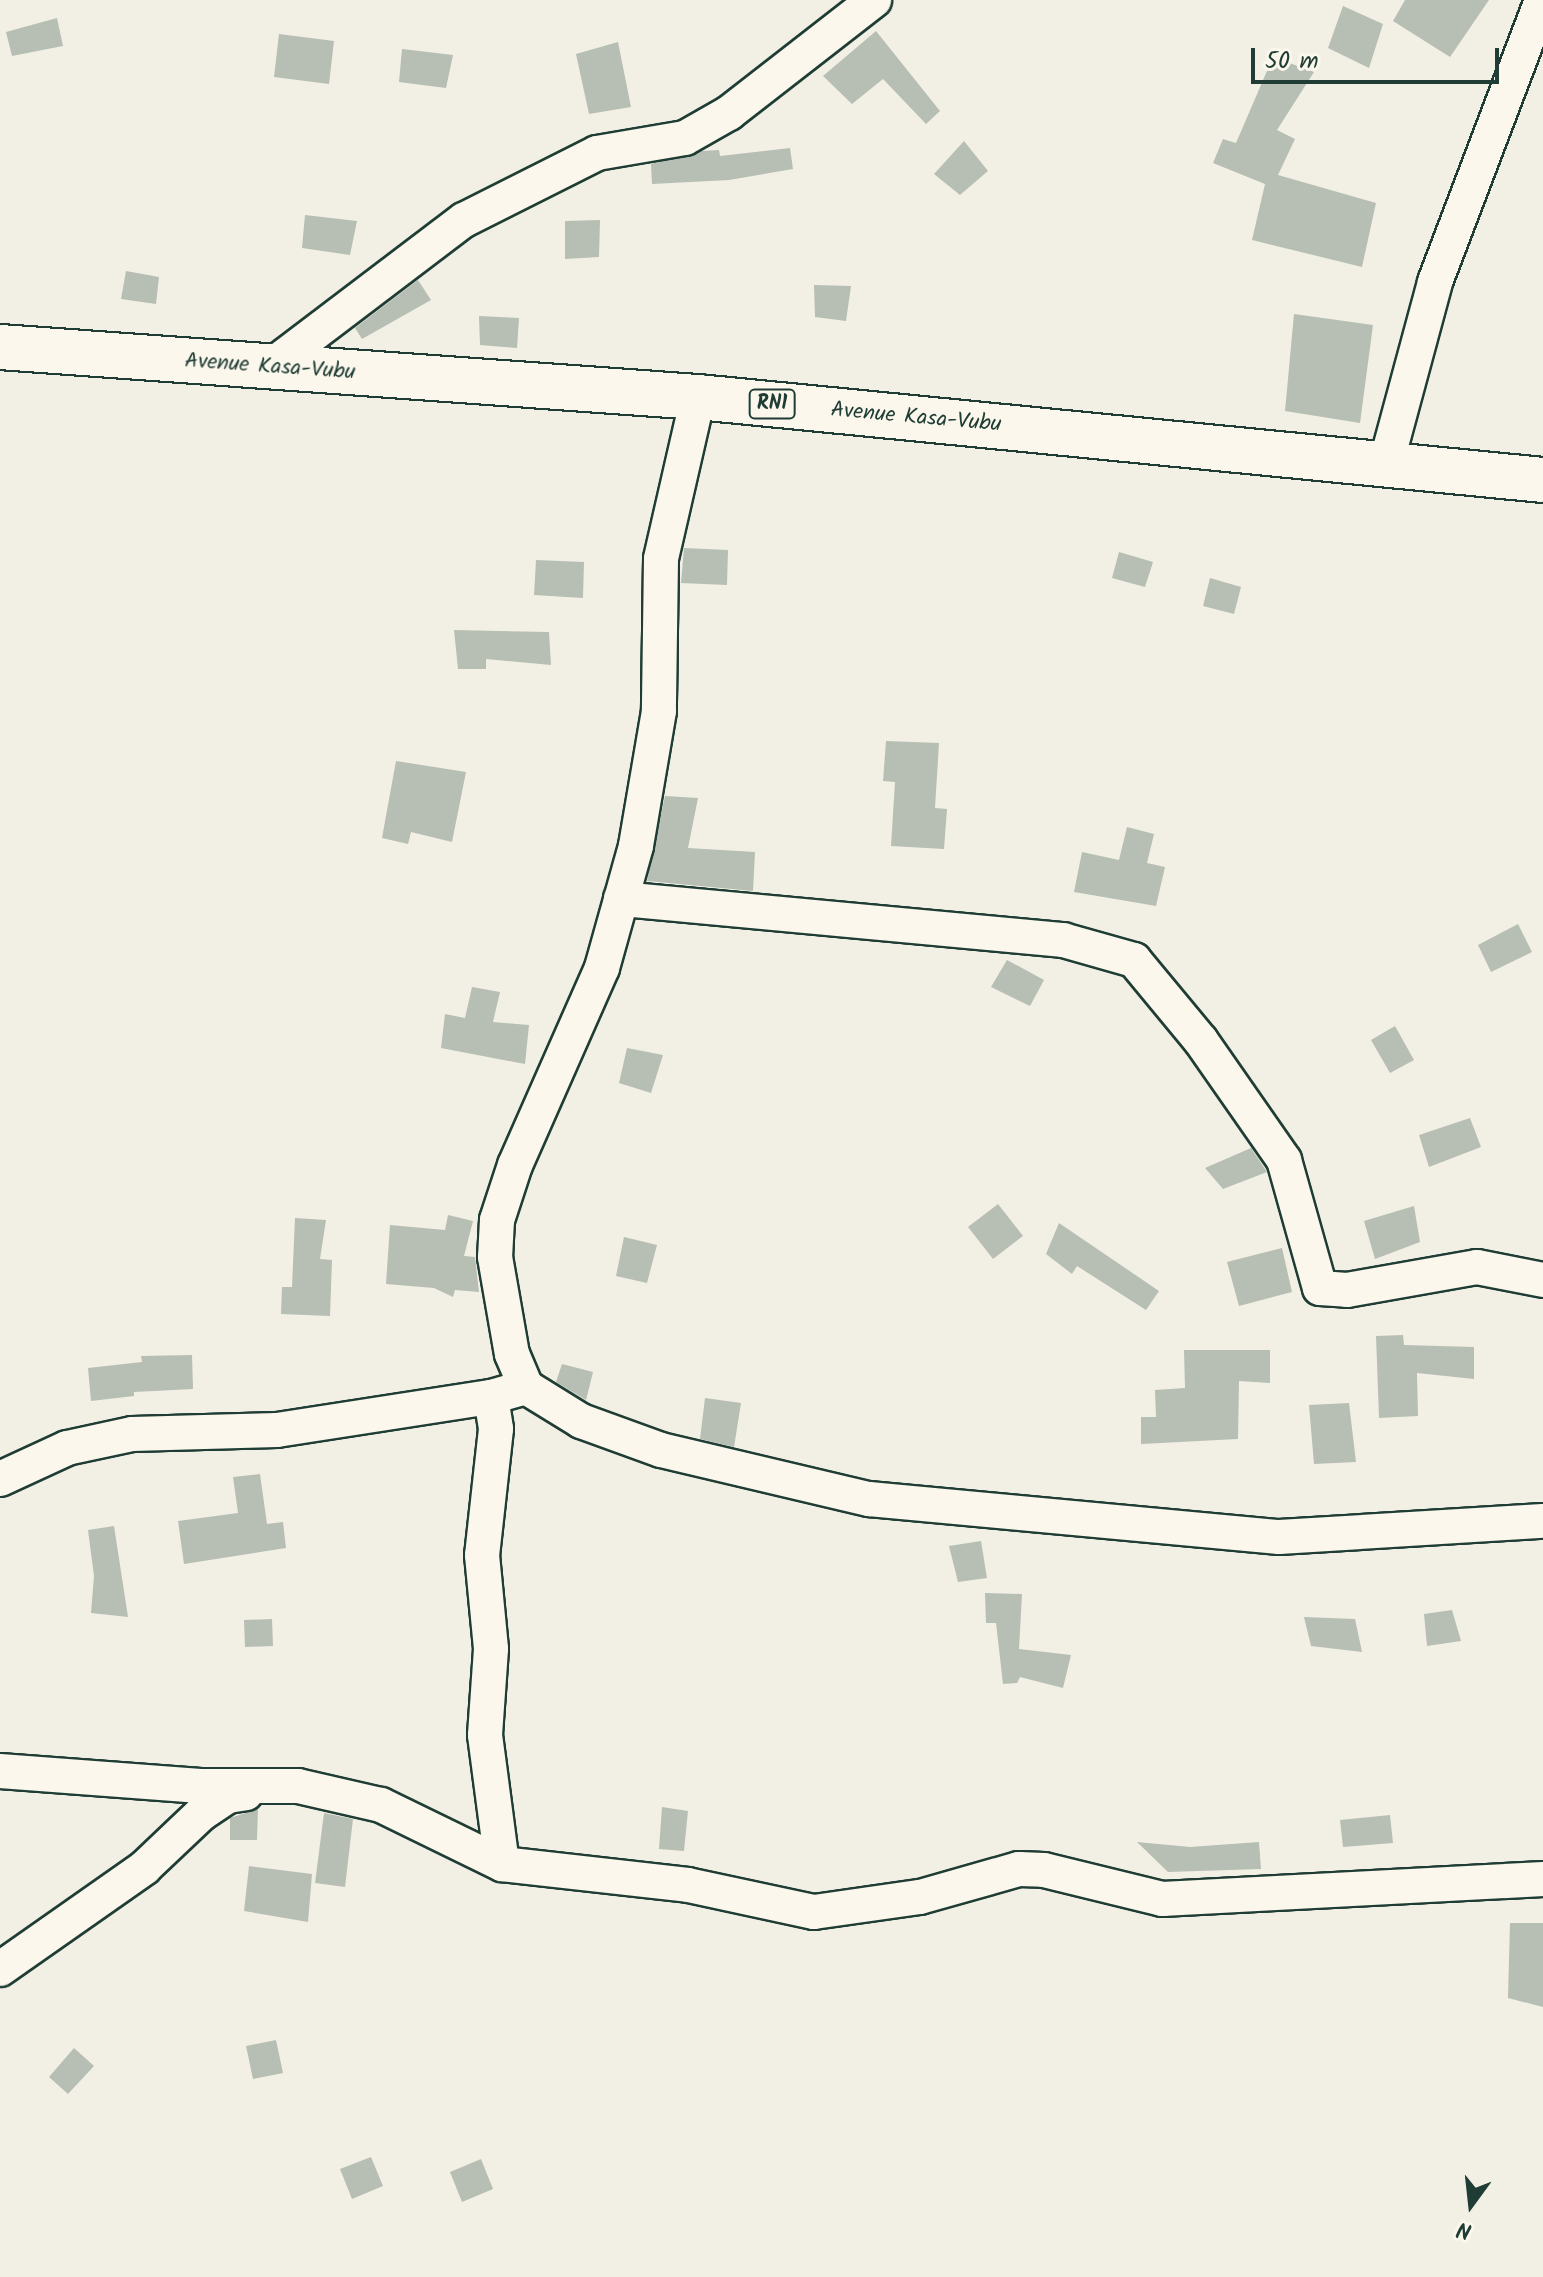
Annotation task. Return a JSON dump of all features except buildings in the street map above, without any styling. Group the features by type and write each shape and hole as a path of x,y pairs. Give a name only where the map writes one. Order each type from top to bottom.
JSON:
{"highway":[{"name":"Avenue Kasa-Vubu","path":"0,347 698,397 1543,480"}],"street":[{"path":"270,367 464,220 597,153 685,138 729,113 874,0"},
{"path":"1386,464 1435,282 1542,0"},
{"path":"698,397 661,559 659,711 653,767 621,899 602,968 515,1165 497,1220 495,1257 512,1354 526,1387 581,1421 661,1450 869,1499 1279,1537 1543,1521"},
{"path":"621,899 1063,940 1134,960 1148,970 1284,1160 1320,1288 1347,1290 1477,1267 1543,1280"},
{"path":"0,1479 67,1448 132,1434 277,1430 491,1397 526,1387"},
{"path":"491,1397 496,1429 482,1555 491,1649 485,1735 502,1864"},
{"path":"0,1771 68,1779 298,1786 381,1805 502,1864 688,1885 814,1912 920,1897 1019,1869 1044,1870 1162,1899 1543,1879"},
{"path":"0,1969 144,1868 228,1796 298,1786"}]}
